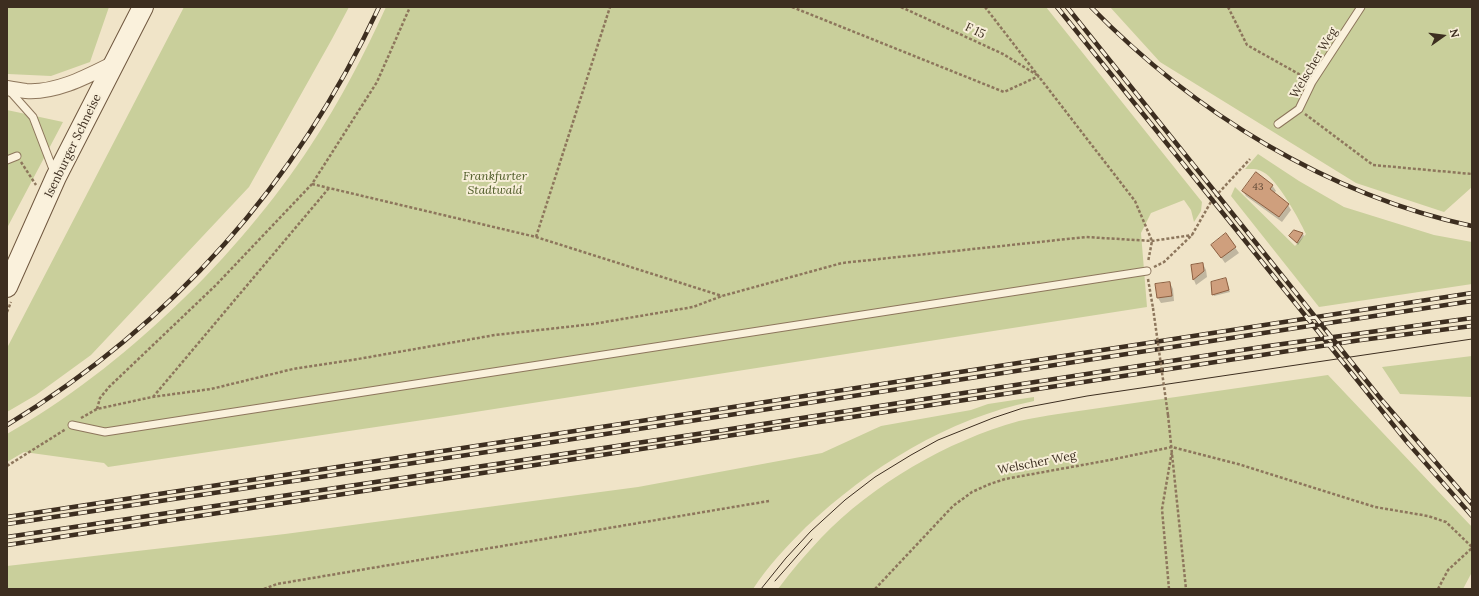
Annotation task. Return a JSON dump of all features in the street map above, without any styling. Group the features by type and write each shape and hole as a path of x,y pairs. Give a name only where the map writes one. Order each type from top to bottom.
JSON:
{"main road":[{"name":"Isenburger Schneise","path":"7,287 56,177 112,64 143,7"}],"street":[{"path":"7,88 26,91 47,89 80,79 112,64"}],"lane":[{"name":"Welscher Weg","path":"1278,124 1298,109 1312,82 1361,7"},
{"path":"7,88 33,117 56,177"},
{"path":"7,160 17,156"},
{"path":"72,425 105,432 1147,271"}],"path":[{"path":"97,409 100,398 109,387 216,285 312,184 377,82 410,7"},
{"path":"536,237 610,7"},
{"path":"792,7 1004,92 1039,76"},
{"name":"F 15","path":"901,7 1003,54 1039,76"},
{"path":"985,7 1135,201 1152,241 1147,271 1172,447 1186,589"},
{"path":"1228,7 1247,45 1312,82"},
{"path":"1298,109 1373,164 1472,174"},
{"path":"17,156 39,189"},
{"path":"1147,271 1164,262 1192,235 1212,200 1250,159"},
{"path":"312,184 536,237 722,296"},
{"path":"152,397 329,188"},
{"path":"7,466 72,425 84,415 97,409 152,397 211,389 294,369 495,335 594,324 694,307 722,296 842,263 1086,237 1152,241 1192,235"},
{"path":"1172,447 1238,464 1375,507 1434,518 1446,522 1472,547 1448,570 1438,589"},
{"path":"1169,589 1162,509 1172,447"},
{"name":"Welscher Weg","path":"875,589 953,506 972,492 1005,479 1172,447"},
{"path":"264,589 277,584 768,500"}],"green space":[{"path":"7,7 109,7 90,62 51,76 8,74 7,80"},
{"path":"184,7 349,7 249,187 91,355 36,395 7,412 7,348"},
{"name":"Frankfurter Stadtwald","path":"386,7 1046,7 1202,202 1201,211 1194,222 1191,210 1184,200 1151,213 1141,233 1147,307 443,417 108,467 104,463 24,452 7,462 7,434 50,407 93,377 135,343 175,307 249,228 282,187 332,112 369,43"},
{"path":"1110,7 1472,7 1472,187 1444,212 1356,183 1160,62"},
{"path":"7,110 63,122 7,228"},
{"path":"1258,154 1299,181 1344,207 1434,235 1472,242 1472,284 1319,307 1231,196 1235,187 1295,246 1306,234 1288,200 1269,176 1258,170 1245,169"},
{"path":"1472,356 1472,397 1400,394 1382,367"},
{"path":"1328,375 1472,527 1472,572 1463,589 778,589 821,538 841,518 864,500 912,467 965,440 1019,421 1043,416"},
{"path":"1034,397 1034,401 1002,409 941,433 911,448 883,466 856,485 806,527 778,556 753,589 7,589 7,566 285,534 638,487 822,453 881,426 971,410 988,404"}],"building":[{"path":"1256,172 1273,185 1270,189 1289,204 1279,217 1242,191"},
{"path":"1294,230 1303,233 1297,243 1289,236"},
{"path":"1226,233 1236,247 1221,258 1211,245"},
{"path":"1203,263 1204,271 1193,280 1191,265"},
{"path":"1226,278 1229,290 1212,295 1211,282"},
{"path":"1170,282 1172,296 1157,298 1155,284"}],"tram line":[{"path":"761,589 786,558 811,531 845,500 875,477 938,440 993,418 1023,408 1087,396 1472,339"},
{"path":"775,581 812,539"}],"railway":[{"path":"7,425 67,385 123,342 176,295 224,244 269,190 309,132 346,71 379,7"},
{"path":"1057,7 1407,442 1472,516"},
{"path":"1067,7 1381,399 1472,504"},
{"path":"1091,7 1131,45 1173,81 1218,114 1266,144 1315,171 1366,193 1418,212 1472,226"},
{"path":"7,517 1472,293"},
{"path":"7,524 1472,301"},
{"path":"7,537 724,430 1268,346 1472,318"},
{"path":"7,545 1361,340 1472,326"}]}
